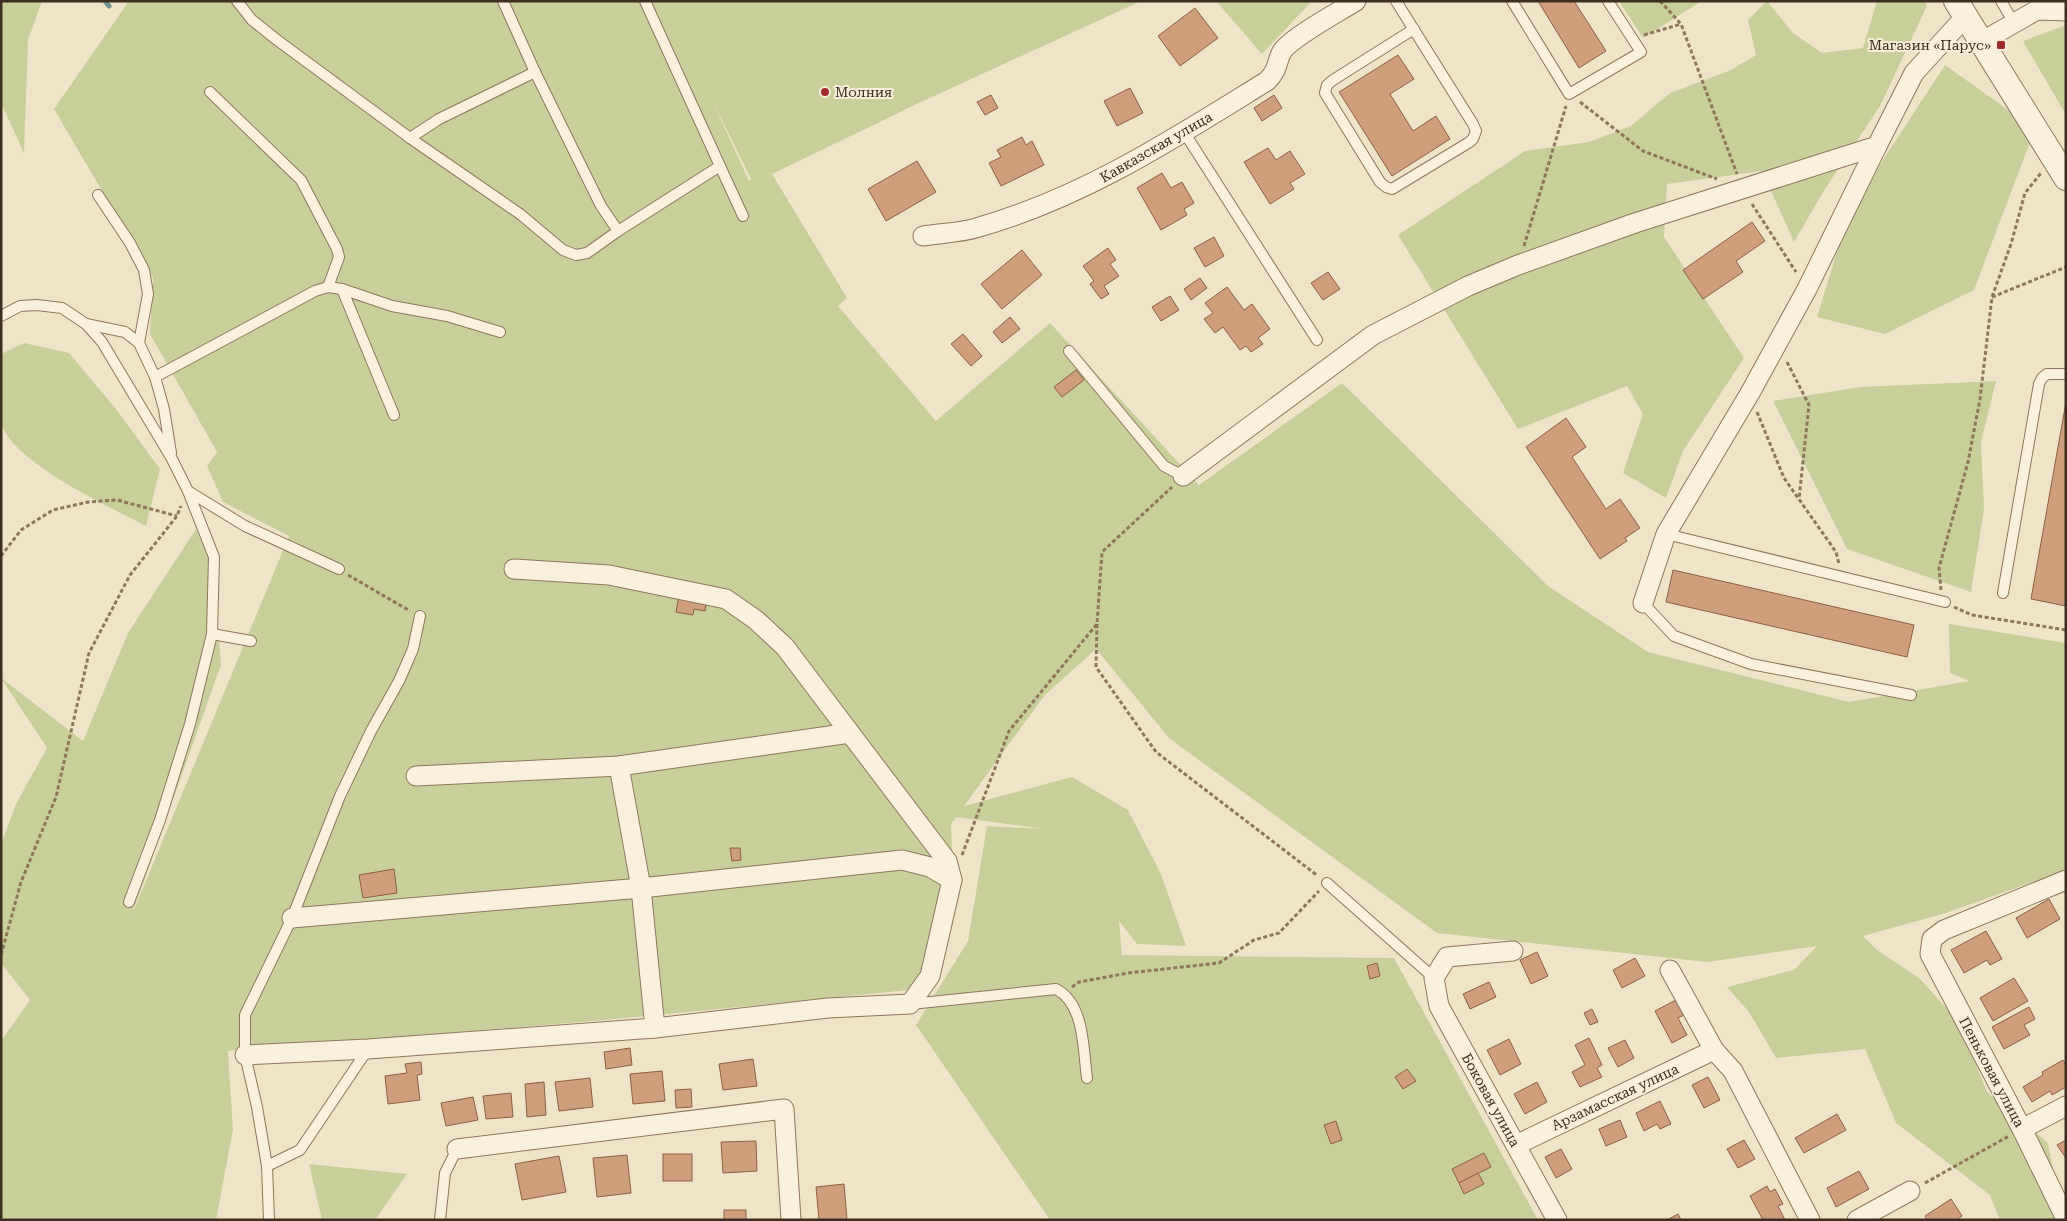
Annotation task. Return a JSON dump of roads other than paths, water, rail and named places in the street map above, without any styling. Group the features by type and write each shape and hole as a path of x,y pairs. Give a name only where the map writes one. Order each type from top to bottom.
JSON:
{"street":[{"name":"Кавказская улица","path":"923,236 974,229 1077,192 1184,132 1267,81 1274,74 1282,52 1292,42 1356,1"},
{"path":"1643,603 1666,534 1750,393 1808,289 1914,73 1960,9 2066,178"},
{"path":"1981,42 2036,10 2066,11"},
{"path":"1183,476 1373,335 1468,286 1635,223 1877,146"},
{"path":"244,1055 368,1049 655,1028 828,1008 910,1004 930,976 952,880 947,862 785,647 756,620 726,599 608,575 514,569"},
{"path":"416,776 619,766 850,733"},
{"path":"619,766 641,888 655,1028"},
{"path":"292,918 641,888 902,860 930,867 952,880"},
{"name":"Пеньковая улица","path":"2066,880 1944,930 1932,939 1930,954 2022,1129 2066,1219"},
{"path":"1434,978 1447,957 1513,951"},
{"path":"1670,970 1714,1050 1733,1071 1810,1220"},
{"name":"Боковая улица","path":"1434,978 1439,1006 1557,1220"},
{"name":"Арзамасская улица","path":"1516,1145 1714,1050"},
{"path":"2022,1129 2066,1106"},
{"path":"458,1149 784,1109 791,1220"},
{"path":"1856,1220 1910,1191"}],"lane":[{"path":"237,1 252,20 277,40 410,138 520,214 563,250 576,255 587,253 720,166"},
{"path":"503,1 535,72 601,206 618,231"},
{"path":"645,1 742,216"},
{"path":"1396,1 1414,29 1476,131 1468,143 1392,189 1386,188 1380,182 1325,93 1327,85 1333,80 1414,29"},
{"path":"1512,1 1569,94 1640,52 1608,1"},
{"path":"2001,1 2014,23"},
{"path":"410,138 439,119 535,72"},
{"path":"210,92 301,180 337,249 339,257 328,286"},
{"path":"1184,132 1317,340"},
{"path":"98,195 130,243 144,270 148,294 139,343"},
{"path":"155,377 315,290 328,286 392,306 448,316 500,332"},
{"path":"342,289 394,414"},
{"path":"1,316 20,306 37,305 62,308 86,324 102,342 172,459 188,491 214,557 212,634 185,742 160,820 129,902"},
{"path":"86,324 125,332 139,343 155,377 164,409 172,459"},
{"path":"1069,351 1164,466 1183,476"},
{"path":"2003,592 2039,384 2047,374 2066,374"},
{"path":"188,491 245,526 339,569"},
{"path":"1666,534 1945,602"},
{"path":"1643,603 1674,636 1751,664 1911,695"},
{"path":"269,1220 267,1166 257,1107 244,1055 245,1014 292,918 340,796 371,731 399,681 413,649 420,616"},
{"path":"212,634 251,641"},
{"path":"1327,883 1434,978"},
{"path":"910,1004 1056,989 1063,992 1070,1000 1078,1015 1087,1078"},
{"path":"267,1166 300,1150 368,1049"},
{"path":"440,1220 445,1173 458,1149"}],"waterway":[{"path":"105,1 109,6"}],"place":[{"name":"Магазин «Парус»","path":"2001,45"},
{"name":"Молния","path":"825,92"}]}
